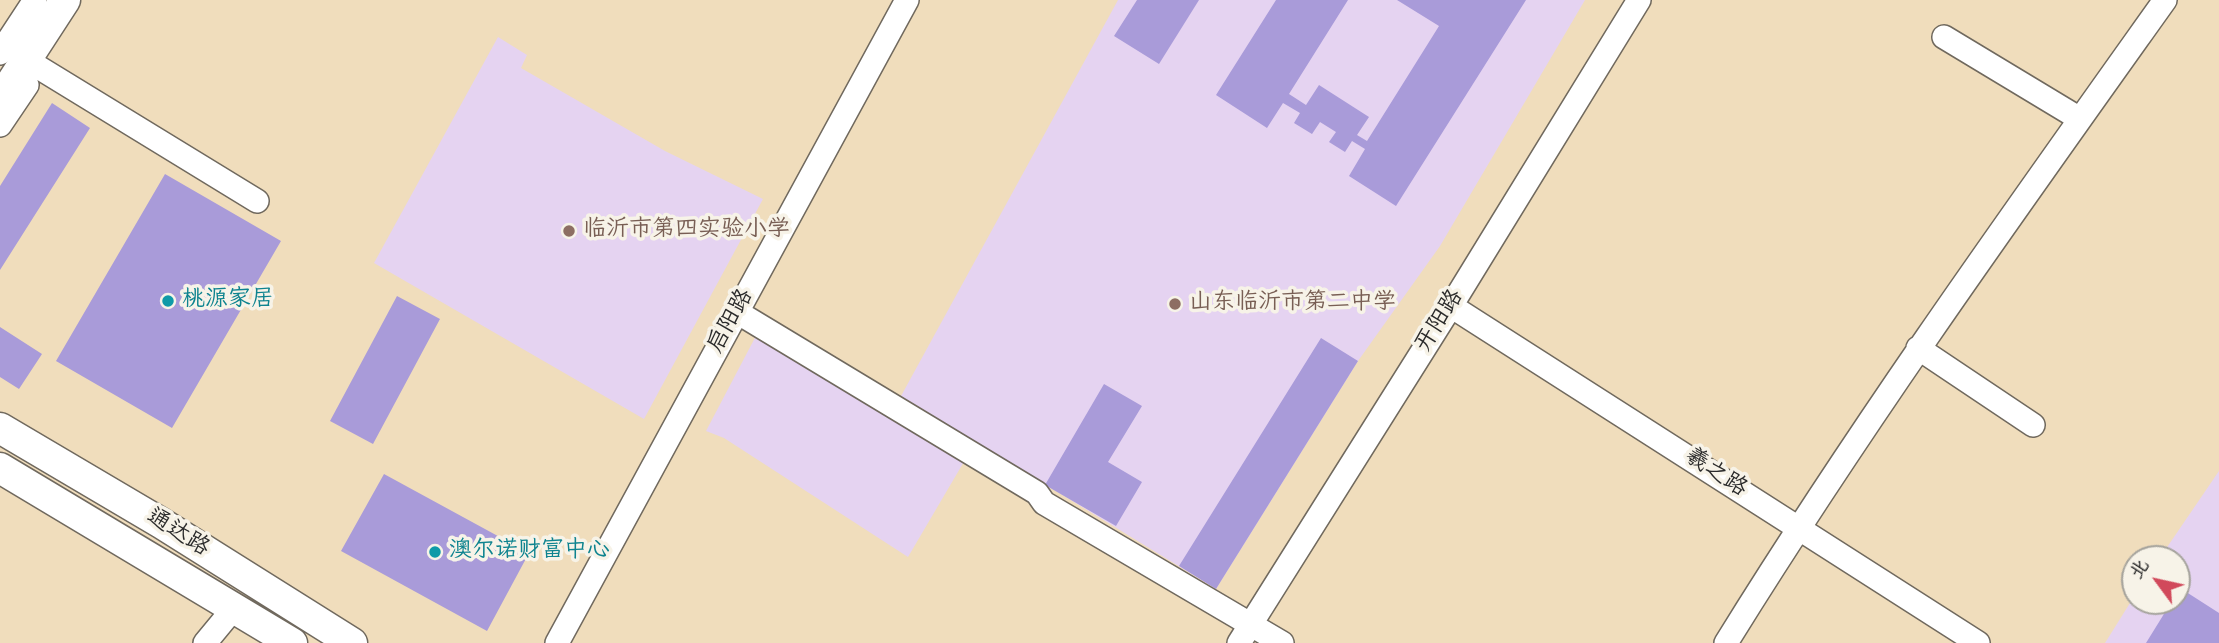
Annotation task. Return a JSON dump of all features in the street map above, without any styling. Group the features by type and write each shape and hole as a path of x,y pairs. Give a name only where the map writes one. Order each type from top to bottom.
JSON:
{"main road":[{"path":"0,100 51,0"},
{"path":"0,78 65,0"},
{"path":"0,65 37,32"},
{"path":"35,72 37,32"},
{"name":"通达路","path":"0,428 161,523 352,643"},
{"name":"通达路","path":"0,468 292,643"}],"street":[{"path":"0,53 35,0"},
{"path":"0,125 81,0"},
{"name":"启阳路","path":"557,643 907,0"},
{"name":"开阳路","path":"1245,634 1639,0"},
{"path":"1726,643 1797,527 1918,348 2165,0"},
{"path":"1944,37 2080,119"},
{"path":"35,72 257,201"},
{"name":"羲之路","path":"1451,306 1978,643"},
{"path":"737,312 1037,492 1045,503 1245,634 1282,643"},
{"path":"1918,348 2033,425"},
{"path":"205,643 234,608"}],"shaded area":[{"name":"山东临沂市第二中学","path":"1118,0 1585,0 1440,246 1358,361 1216,589 901,396"},
{"name":"临沂市第四实验小学","path":"498,37 527,55 521,68 665,151 763,199 644,419 374,263"},
{"path":"758,332 965,460 908,557 724,438 706,431"},
{"path":"2219,471 2219,643 2105,643 2122,615 2191,615 2191,545 2169,545"}],"building":[{"path":"1137,0 1199,0 1159,64 1114,36"},
{"path":"1276,0 1348,0 1289,94 1306,105 1319,85 1369,117 1357,135 1367,141 1439,26 1397,0 1526,0 1396,206 1349,176 1365,149 1352,141 1345,152 1329,142 1336,132 1320,122 1312,134 1294,123 1300,113 1283,103 1267,128 1216,95"},
{"path":"52,103 90,128 0,270 0,186"},
{"name":"桃源家居","path":"165,174 281,241 172,428 56,361"},
{"path":"397,296 440,319 373,444 330,421"},
{"path":"0,327 42,354 19,389 0,377"},
{"path":"1321,338 1358,361 1216,589 1179,566"},
{"path":"1104,384 1142,406 1108,462 1142,482 1116,526 1045,485"},
{"name":"澳尔诺财富中心","path":"384,474 529,553 487,631 341,551"},
{"path":"2191,595 2219,613 2219,643 2146,643 2163,615 2191,615"}],"place":[{"name":"临沂市第四实验小学","path":"569,231"},
{"name":"桃源家居","path":"168,301"},
{"name":"山东临沂市第二中学","path":"1175,304"},
{"name":"澳尔诺财富中心","path":"435,552"}]}
